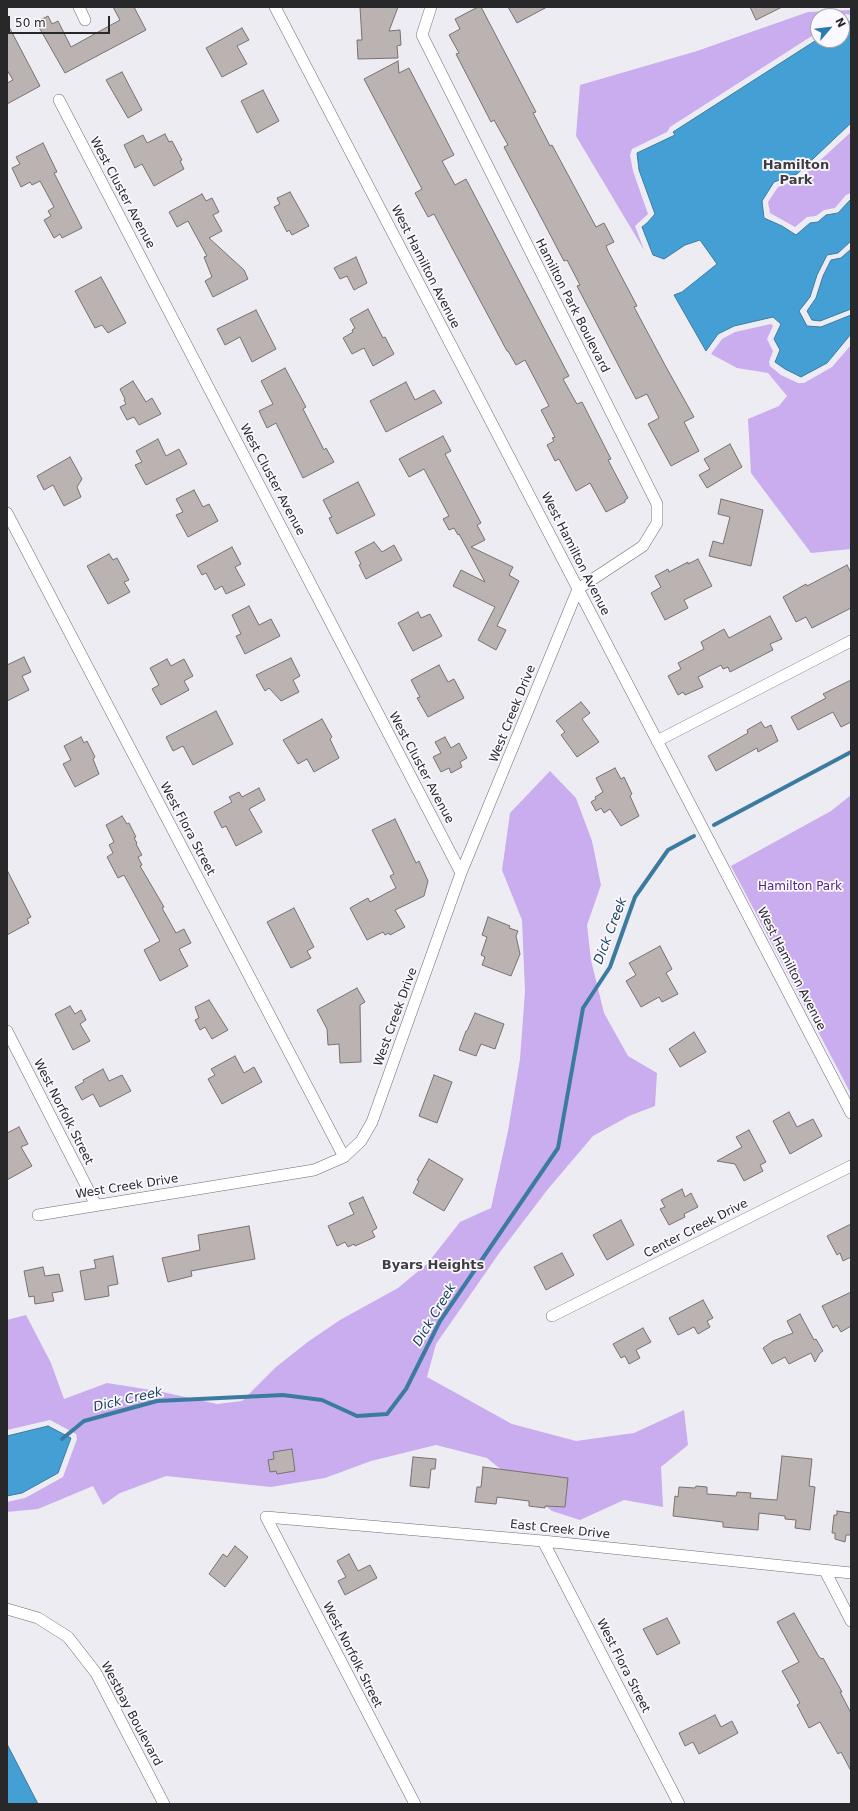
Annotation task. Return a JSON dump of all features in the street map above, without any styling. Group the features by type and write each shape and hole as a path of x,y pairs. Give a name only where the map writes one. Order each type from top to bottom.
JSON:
{"street":[{"path":"79,7 85,20"},
{"name":"West Hamilton Avenue","path":"275,7 851,1113"},
{"name":"Hamilton Park Boulevard","path":"431,7 422,35 657,504 657,523 643,546 578,589"},
{"name":"West Cluster Avenue","path":"58,100 461,873"},
{"name":"West Flora Street","path":"7,513 344,1157"},
{"name":"West Creek Drive","path":"38,1215 314,1170 344,1157 361,1141 372,1122 461,873 578,589"},
{"path":"657,741 851,641"},
{"name":"West Norfolk Street","path":"7,1031 96,1205"},
{"name":"Center Creek Drive","path":"552,1316 851,1166"},
{"name":"West Norfolk Street","path":"266,1517 415,1804"},
{"name":"East Creek Drive","path":"266,1517 543,1541 851,1573"},
{"name":"West Flora Street","path":"543,1541 679,1804"},
{"path":"825,1571 851,1621"},
{"name":"Westbay Boulevard","path":"7,1609 38,1618 68,1637 96,1673 164,1804"}],"green space":[{"path":"810,12 810,37 670,127 667,132 632,149 630,155 633,171 648,214 635,226 644,250 576,136 580,85 697,51"},
{"path":"851,132 851,193 846,195 835,208 824,210 816,216 807,217 795,227 770,213 768,202 778,187 801,178"},
{"path":"771,324 773,326 767,339 773,351 769,362 770,366 781,375 798,383 804,383 832,367 851,345 851,549 811,553 751,473 748,419 779,406 787,396 768,373 737,368 711,354 722,339 735,332"},
{"path":"550,771 576,798 592,841 601,885 587,925 591,960 604,1013 628,1056 657,1073 655,1106 629,1116 593,1136 548,1189 500,1252 436,1344 427,1377 512,1424 576,1441 634,1433 684,1410 688,1445 661,1467 663,1507 624,1500 580,1520 552,1511 487,1458 436,1445 371,1461 325,1478 271,1487 166,1476 120,1493 103,1505 93,1486 38,1509 7,1512 7,1502 25,1498 63,1477 77,1439 76,1434 50,1420 7,1430 7,1320 26,1315 51,1363 64,1399 107,1383 158,1391 217,1404 242,1401 276,1367 309,1341 340,1320 398,1288 427,1264 460,1222 491,1208 508,1131 520,1059 525,991 522,920 502,870 510,813"},
{"name":"Hamilton Park","path":"851,795 851,1094 731,866 831,811"}],"water":[{"path":"850,22 851,23 851,123 797,174 774,182 762,201 764,218 782,226 796,235 810,223 818,222 826,215 838,213 851,199 851,241 838,253 827,255 817,275 810,297 799,311 807,326 821,327 851,315 851,334 827,363 801,377 775,362 780,350 774,339 781,324 773,317 734,326 718,334 706,351 674,295 682,292 717,264 700,240 685,245 664,259 653,255 642,227 655,214 639,170 637,153 675,135 673,132 810,44 810,48 850,48"},
{"path":"851,249 851,309 820,321 812,320 807,311 816,298 823,276 831,260 841,258"},
{"path":"48,1426 71,1438 58,1473 22,1493 7,1496 7,1436"},
{"path":"7,1744 38,1804 7,1804"}],"building":[{"path":"113,7 134,7 146,30 65,73 36,22 48,16 52,24 58,21 71,47 120,20"},
{"path":"360,7 398,7 389,31 400,30 401,45 397,46 398,58 358,59 357,40 362,40"},
{"path":"478,7 481,7 536,112 533,113 550,146 552,145 596,227 604,223 614,242 606,246 608,251 637,306 634,307 694,417 684,422 699,451 671,466 648,424 659,418 647,394 636,399 577,286 580,285 567,260 564,261 504,147 508,145 494,120 491,122 456,54 459,53 449,35 460,29 455,19"},
{"path":"508,7 547,7 517,23"},
{"path":"750,7 782,7 756,20"},
{"path":"7,23 40,86 7,104 7,83 13,80 7,70"},
{"path":"242,28 249,40 237,46 247,64 222,77 206,48"},
{"path":"398,61 399,73 409,68 454,155 442,161 455,185 466,179 569,376 563,379 577,404 582,402 611,459 608,460 628,498 625,502 606,512 590,483 576,491 559,459 555,461 547,445 554,441 552,438 555,437 541,410 549,406 525,360 516,365 507,351 434,214 428,217 415,193 422,189 364,79"},
{"path":"122,72 142,110 128,118 106,80"},
{"path":"263,90 279,121 257,133 241,101"},
{"path":"165,134 169,142 172,141 182,160 180,161 184,169 154,186 142,164 135,168 124,145 143,135 147,143"},
{"path":"43,143 57,172 54,173 82,228 62,238 60,234 54,238 44,220 51,216 48,211 54,207 40,181 32,185 30,182 21,187 12,168 20,164 16,157"},
{"path":"290,192 309,226 292,235 289,230 287,232 274,207 280,204 277,198"},
{"path":"202,194 206,201 212,198 219,212 213,215 222,231 209,238 244,270 248,279 213,297 205,281 212,277 204,257 207,256 188,221 177,227 169,212"},
{"path":"356,257 367,283 354,290 347,276 340,279 334,268"},
{"path":"101,277 126,323 108,333 102,325 95,328 75,291"},
{"path":"368,309 383,338 385,337 394,354 373,366 364,348 352,354 343,338 353,332 352,330 355,328 350,319"},
{"path":"256,310 276,349 252,362 240,337 225,345 217,329"},
{"path":"285,368 306,407 303,409 324,450 326,448 334,462 303,478 276,423 267,428 259,411 273,404 261,381"},
{"path":"133,381 146,402 152,398 161,414 139,425 134,417 127,420 120,407 126,404 120,389"},
{"path":"406,382 415,400 434,390 442,403 386,432 370,401"},
{"path":"443,436 451,451 445,454 481,523 477,525 485,540 471,547 513,567 509,575 519,581 497,626 506,630 496,650 478,640 495,607 453,586 461,570 485,582 459,534 458,535 454,528 449,530 443,519 449,516 424,469 409,477 399,459"},
{"path":"158,439 166,456 179,449 187,464 146,485 135,465 142,462 136,451"},
{"path":"730,444 742,467 707,488 699,475 710,469 704,459"},
{"path":"70,457 82,479 77,487 81,497 64,506 53,485 44,490 37,476"},
{"path":"358,482 375,515 337,534 329,518 332,517 323,500"},
{"path":"194,490 203,507 209,504 218,521 188,537 176,515 183,512 176,499"},
{"path":"721,499 763,510 751,566 709,556 713,541 723,544 730,517 718,514"},
{"path":"374,542 382,552 394,545 402,560 366,579 359,565 361,564 355,552"},
{"path":"232,547 241,564 235,567 245,585 226,594 222,586 215,590 206,573 202,575 197,566"},
{"path":"109,554 113,560 117,558 129,580 124,582 130,592 108,604 87,566"},
{"path":"698,559 712,586 684,600 688,608 665,620 651,593 661,587 655,576 668,569 669,572 688,562 688,564"},
{"path":"847,565 851,573 851,608 812,628 806,617 796,622 783,597 806,584 807,586"},
{"path":"249,606 259,625 271,619 280,636 245,654 236,636 241,634 232,615"},
{"path":"418,612 421,618 430,614 442,636 413,651 398,623"},
{"path":"770,616 782,639 770,644 773,650 730,672 728,667 723,669 721,665 698,677 703,687 685,695 683,692 678,695 668,676 681,669 678,663 704,649 701,642 724,629 729,638"},
{"path":"24,657 31,672 22,676 29,690 7,701 7,665"},
{"path":"291,658 300,676 293,680 299,692 281,701 269,688 265,691 256,675"},
{"path":"167,659 171,666 184,659 193,676 184,681 189,690 161,705 152,689 159,685 150,668"},
{"path":"439,665 448,682 454,679 464,698 428,717 417,698 420,697 411,680"},
{"path":"851,680 851,722 841,727 833,712 798,730 791,717 826,698 823,694"},
{"path":"581,702 590,713 582,719 599,742 577,757 561,735 565,732 556,721"},
{"path":"216,711 233,744 193,765 183,746 173,751 166,737"},
{"path":"322,719 332,737 330,739 339,758 314,772 307,759 298,764 283,740"},
{"path":"761,722 765,728 771,725 778,741 758,752 757,748 716,771 708,756 748,733 747,730"},
{"path":"81,737 84,743 87,741 95,757 93,759 99,774 75,787 63,764 71,760 64,746"},
{"path":"445,737 451,748 459,743 467,758 460,762 462,767 451,773 449,768 441,772 433,757 441,753 435,742"},
{"path":"615,768 621,779 624,777 632,794 630,796 639,816 621,826 610,809 604,813 601,808 596,811 591,802 596,799 595,797 603,792 596,778"},
{"path":"259,788 265,800 249,809 262,832 236,846 226,826 222,828 214,812 232,802 229,797 239,792 242,797"},
{"path":"122,816 127,824 129,823 136,837 134,838 137,843 136,844 142,855 138,857 142,865 140,866 164,907 162,908 176,933 184,929 191,943 179,949 188,966 160,981 144,950 160,941 124,875 118,878 107,857 113,853 109,845 114,842 106,825"},
{"path":"395,819 416,863 419,861 428,881 424,896 395,910 405,927 390,935 389,933 385,935 383,932 367,940 350,908 368,898 370,902 396,888 390,876 394,874 372,830"},
{"path":"7,870 31,917 27,919 29,923 7,935"},
{"path":"294,908 314,947 307,951 311,958 291,968 267,922"},
{"path":"488,917 518,931 516,936 520,954 511,976 482,965 485,957 481,955 487,937 482,935"},
{"path":"660,946 672,969 666,973 678,994 662,1002 659,997 641,1007 626,981 636,975 629,963"},
{"path":"357,988 365,1002 360,1005 361,1062 340,1063 339,1044 328,1045 327,1029 317,1010"},
{"path":"209,1000 228,1030 212,1039 205,1027 200,1030 195,1020 199,1018 195,1007"},
{"path":"70,1006 75,1014 81,1010 86,1020 80,1024 90,1041 73,1050 55,1014"},
{"path":"475,1013 504,1024 495,1049 481,1044 476,1056 459,1050"},
{"path":"694,1032 706,1052 680,1067 669,1049"},
{"path":"235,1056 244,1073 254,1067 262,1082 222,1104 208,1079 215,1075 211,1069"},
{"path":"103,1069 109,1081 122,1075 131,1091 100,1107 93,1094 82,1100 75,1087 84,1082 83,1080"},
{"path":"434,1075 452,1082 437,1123 419,1116"},
{"path":"789,1112 797,1127 813,1119 822,1136 790,1154 773,1121"},
{"path":"19,1127 28,1144 21,1147 32,1166 7,1180 7,1133"},
{"path":"749,1130 766,1162 760,1165 763,1171 744,1181 735,1164 717,1161 742,1147 736,1137"},
{"path":"429,1159 463,1179 444,1211 413,1193 419,1181 417,1180"},
{"path":"682,1189 685,1197 691,1193 698,1207 684,1214 685,1217 669,1225 660,1209 665,1207 661,1200"},
{"path":"363,1197 377,1228 372,1231 375,1237 355,1246 354,1244 348,1247 345,1242 337,1246 328,1226 354,1214 349,1203"},
{"path":"621,1220 634,1245 607,1260 593,1235"},
{"path":"851,1224 851,1257 843,1261 840,1253 837,1255 827,1236"},
{"path":"249,1226 255,1259 191,1271 192,1276 168,1282 162,1258 200,1250 198,1235"},
{"path":"562,1253 574,1275 546,1290 534,1267"},
{"path":"113,1256 118,1284 108,1286 109,1296 85,1300 80,1271 96,1268 94,1260"},
{"path":"43,1267 45,1276 59,1274 63,1291 52,1293 54,1301 35,1304 34,1296 29,1297 24,1271"},
{"path":"851,1292 851,1326 841,1332 837,1325 833,1328 822,1306"},
{"path":"703,1300 713,1318 707,1321 710,1327 698,1334 694,1327 678,1335 669,1318"},
{"path":"800,1314 814,1340 816,1339 823,1351 820,1353 815,1362 811,1353 789,1364 785,1357 772,1364 763,1348 773,1341 793,1333 787,1321"},
{"path":"643,1328 651,1342 636,1350 640,1358 629,1364 625,1356 621,1358 613,1344"},
{"path":"292,1449 295,1471 277,1474 276,1471 270,1472 268,1460 274,1459 273,1452"},
{"path":"782,1456 812,1459 809,1486 815,1487 810,1530 795,1528 796,1520 785,1519 785,1516 759,1513 758,1530 723,1527 723,1522 673,1516 675,1496 678,1497 679,1487 707,1487 707,1494 736,1496 737,1492 751,1493 750,1498 777,1500"},
{"path":"413,1457 436,1459 435,1469 431,1469 429,1488 410,1486"},
{"path":"483,1467 568,1478 565,1507 545,1506 545,1508 529,1506 529,1501 497,1497 496,1504 475,1502 477,1487 481,1487"},
{"path":"837,1511 851,1513 851,1535 846,1535 845,1542 835,1539 835,1533 832,1533 834,1515 837,1515"},
{"path":"235,1546 248,1557 225,1587 209,1574 223,1554 227,1557"},
{"path":"349,1554 358,1571 370,1565 377,1578 345,1595 338,1581 346,1577 337,1561"},
{"path":"794,1613 819,1657 822,1659 823,1658 842,1692 840,1692 851,1713 851,1771 841,1752 838,1754 820,1722 809,1728 797,1705 800,1703 782,1671 799,1662 777,1622"},
{"path":"667,1618 680,1643 657,1655 643,1629"},
{"path":"715,1715 721,1727 732,1721 738,1733 699,1754 693,1742 685,1746 679,1733"}],"waterway":[{"name":"Dick Creek","path":"714,825 851,752"},
{"name":"Dick Creek","path":"62,1439 84,1421 157,1401 283,1395 322,1400 357,1416 387,1414 406,1389 440,1321 558,1148 583,1008 610,967 635,897 668,850 694,836"}],"district":[{"name":"Hamilton Park","path":"796,174"},
{"name":"Byars Heights","path":"433,1266"}]}
